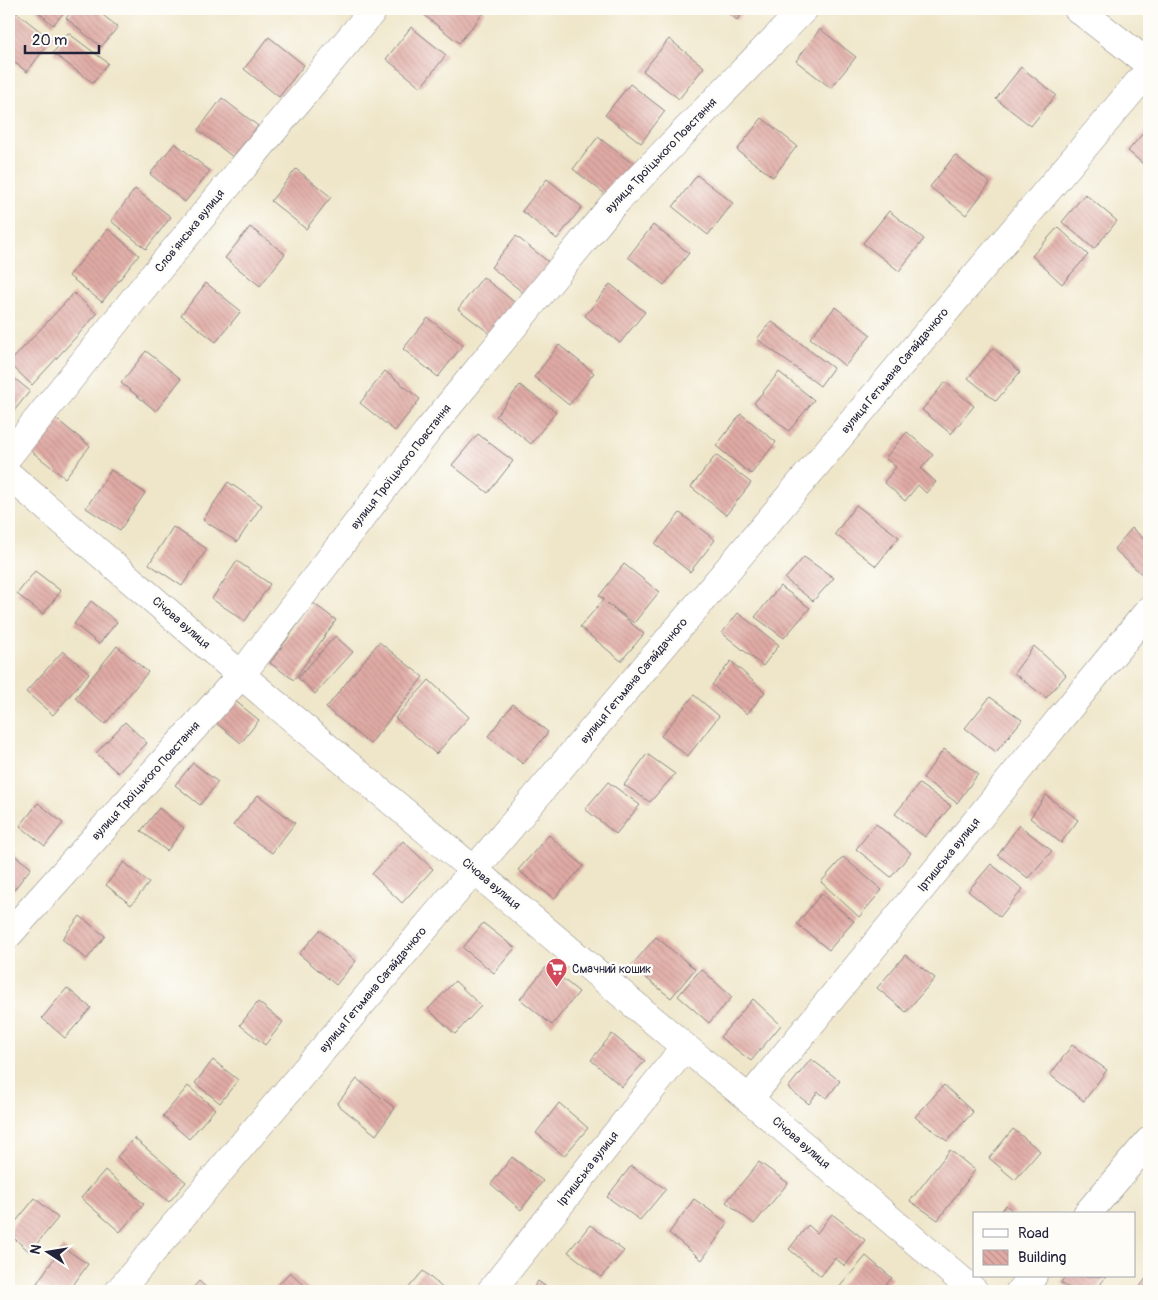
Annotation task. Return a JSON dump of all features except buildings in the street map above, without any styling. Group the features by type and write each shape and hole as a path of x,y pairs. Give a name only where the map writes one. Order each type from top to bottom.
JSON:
{"street":[{"name":"Словʼянська вулиця","path":"9,455 138,294 374,9"},
{"name":"вулиця Троїцького Повстання","path":"9,934 242,674 428,432 611,207 804,9"},
{"path":"1078,9 1149,64"},
{"name":"вулиця Гетьмана Сагайдачного","path":"119,1291 1149,70"},
{"name":"Січова вулиця","path":"9,475 474,870 750,1099 974,1291"},
{"name":"Іртишська вулиця","path":"750,1099 1149,610"},
{"name":"Іртишська вулиця","path":"491,1291 685,1047"},
{"path":"1089,1212 1149,1142"},
{"path":"1020,1291 1031,1278"}],"place":[{"name":"Смачний кошик","path":"556,988"}]}
